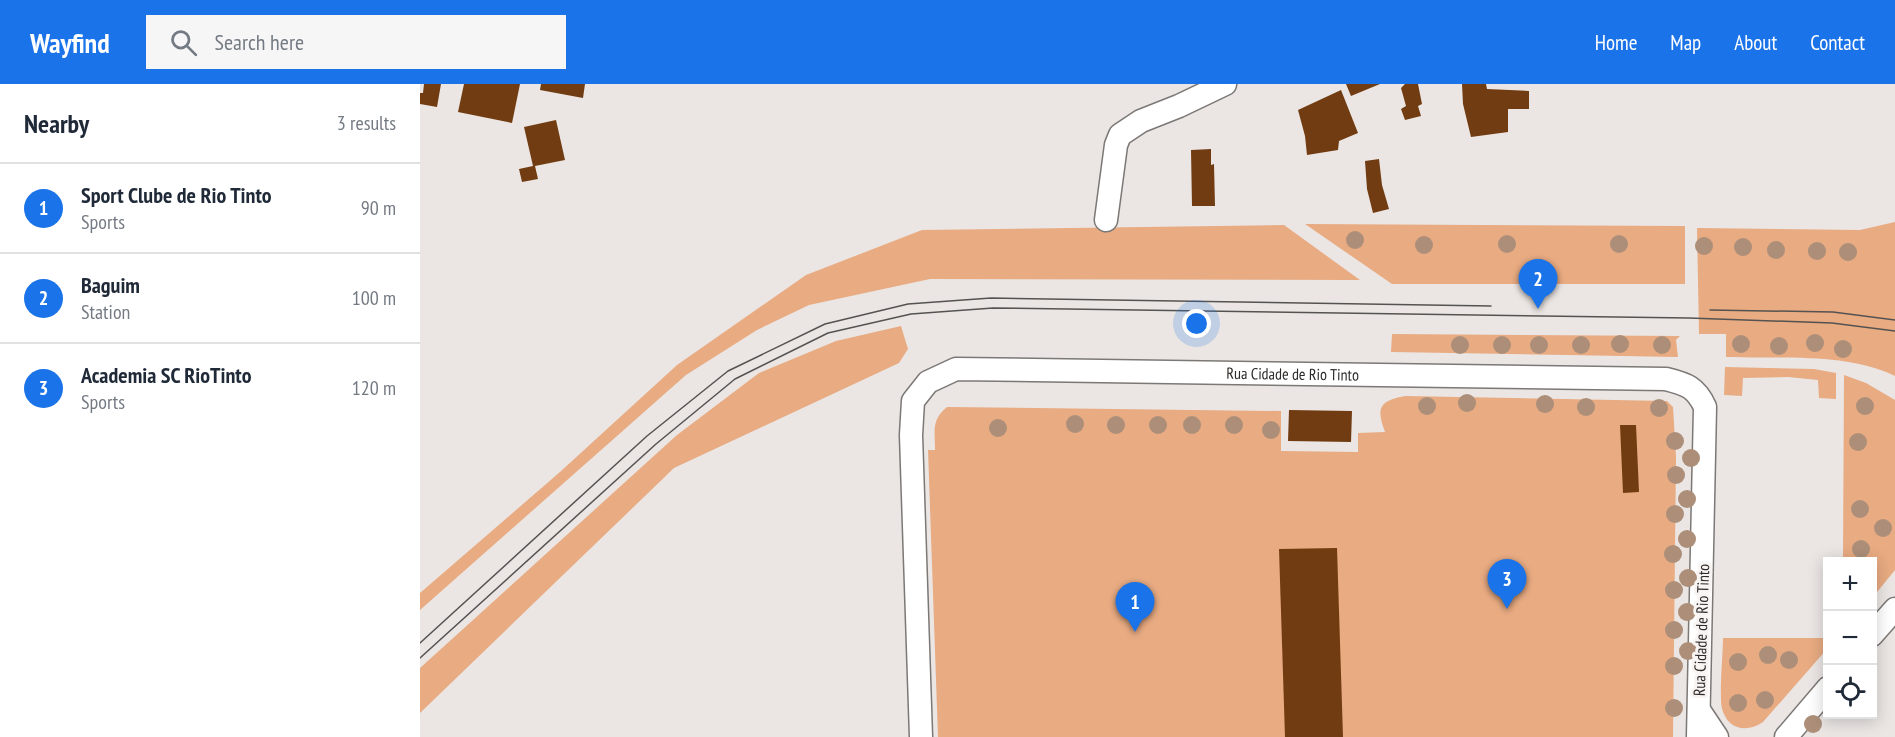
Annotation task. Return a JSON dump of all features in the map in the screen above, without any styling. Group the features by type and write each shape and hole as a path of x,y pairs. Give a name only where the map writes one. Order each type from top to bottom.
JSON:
{"street":[{"path":"1106,220 1116,145 1120,135 1141,121 1225,84"},
{"name":"Rua Cidade de Rio Tinto","path":"921,737 911,435 913,401 928,382 956,369 1666,379 1685,383 1700,395 1705,407 1698,737"},
{"path":"1877,629 1895,609"},
{"path":"1786,737 1823,693"},
{"name":"Rua Cidade de Rio Tinto","path":"1698,710 1717,737"}],"shaded area":[{"path":"1895,222 1895,376 1876,368 1834,360 1726,357 1726,334 1699,334 1697,228 1860,230"},
{"path":"1305,224 1685,226 1685,284 1392,284"},
{"path":"1284,225 1360,280 930,279 809,305 757,330 686,375 420,610 420,593 560,472 677,365 806,275 922,230"},
{"path":"901,326 908,349 899,363 674,468 420,713 420,668 677,435 759,373 836,341"},
{"path":"1392,334 1680,336 1676,340 1678,357 1391,352"},
{"path":"1725,367 1814,369 1836,373 1836,399 1819,398 1818,380 1788,377 1743,378 1742,396 1724,395"},
{"path":"1844,375 1866,383 1895,400 1895,570 1877,592 1877,557 1843,557"},
{"path":"1405,396 1667,401 1673,407 1676,457 1673,737 938,737 928,450 935,450 936,421 947,407 1281,411 1281,451 1358,452 1358,433 1385,432 1381,417 1382,407 1390,400"},
{"path":"1723,638 1823,638 1823,654 1763,722 1751,728 1733,725 1725,716 1721,703"}],"building":[{"path":"424,84 441,84 437,107 420,104 420,93 423,93"},
{"path":"464,84 520,84 512,123 458,112"},
{"path":"541,84 585,84 583,98 540,90"},
{"path":"1346,84 1380,84 1351,96"},
{"path":"1405,84 1418,84 1422,104 1418,106 1421,116 1405,120 1401,109 1406,106 1401,88"},
{"path":"1462,84 1486,84 1487,89 1529,91 1529,109 1508,109 1508,132 1471,137 1463,104"},
{"path":"1341,90 1358,133 1339,141 1338,150 1307,155 1298,110"},
{"path":"556,120 565,160 535,166 538,179 522,182 519,169 533,166 524,127"},
{"path":"1211,149 1211,165 1214,164 1215,206 1192,206 1191,150"},
{"path":"1379,159 1382,185 1389,209 1373,213 1367,189 1365,161"},
{"path":"1289,410 1352,411 1351,442 1288,441"},
{"path":"1620,425 1636,425 1639,492 1623,493"},
{"path":"1337,548 1343,737 1285,737 1279,549"}],"tram line":[{"path":"420,643 647,436 728,371 825,324 908,304 991,298 1491,306"},
{"path":"420,658 656,444 735,379 828,333 911,314 993,308 1689,318 1832,323 1895,331"},
{"path":"1710,310 1833,312 1895,320"}],"place":[{"name":"Baguim","path":"1538,309"},
{"name":"Academia SC RioTinto","path":"1507,609"},
{"name":"Sport Clube de Rio Tinto","path":"1135,632"}]}
